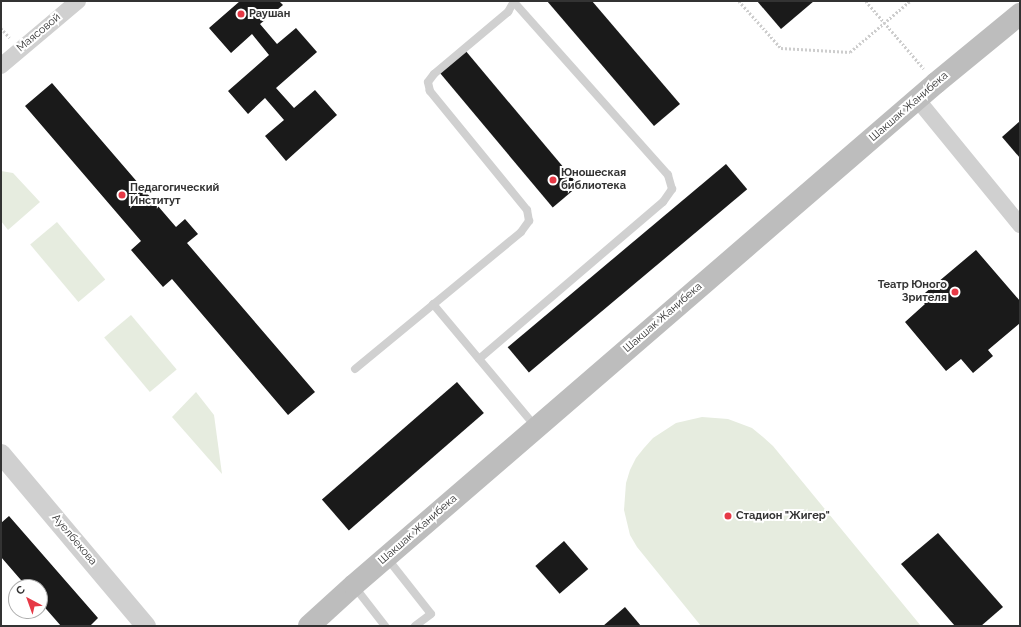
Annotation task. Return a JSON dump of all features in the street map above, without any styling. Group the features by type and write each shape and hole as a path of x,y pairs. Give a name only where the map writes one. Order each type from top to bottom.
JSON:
{"main road":[{"name":"Шакшак Жанибека","path":"309,626 386,557 936,83 1020,14"}],"street":[{"name":"Маясовой","path":"1,66 78,1"},
{"path":"917,100 1020,225"},
{"name":"Ауелбекова","path":"1,454 146,626"}],"lane":[{"path":"355,369 521,232 529,221 527,210 430,91 428,82 434,74 508,12 514,2 668,175 672,189 663,202 479,359"},
{"path":"433,304 536,428"},
{"path":"386,557 431,614 415,626"},
{"path":"354,585 385,626"}],"path":[{"path":"739,1 781,48 850,52 910,1"},
{"path":"866,1 936,83"}],"shaded area":[{"path":"1,171 13,173 40,202 8,230 1,221"},
{"path":"57,222 105,279 78,302 30,244"},
{"path":"131,315 177,369 150,392 104,337"},
{"path":"196,392 214,415 222,474 172,417"},
{"name":"Стадион \"Жигер\"","path":"702,417 728,419 752,428 773,446 921,626 701,626 637,547 630,535 624,510 626,483 630,470 636,458 644,448 653,438 676,423"}],"building":[{"path":"240,1 279,1 283,5 260,24 277,44 296,28 317,52 276,88 294,108 315,90 337,115 286,161 265,136 284,120 265,98 248,114 228,91 269,55 252,34 231,53 209,28"},
{"path":"547,1 592,1 680,104 654,126"},
{"path":"757,1 814,1 781,29"},
{"path":"465,50 579,186 553,207 439,72"},
{"path":"52,83 176,227 185,219 198,234 187,243 315,392 288,415 172,279 163,287 131,250 141,241 25,106"},
{"path":"1020,121 1020,158 1002,137"},
{"path":"726,164 747,189 529,372 508,347"},
{"path":"976,250 1020,301 1020,323 988,350 993,356 973,373 961,359 946,371 905,322 925,304 919,298"},
{"path":"457,382 484,413 349,530 322,499"},
{"path":"9,516 98,618 90,626 61,626 48,611 48,579 20,579 1,557 1,523"},
{"path":"938,533 1003,607 981,626 955,626 901,564"},
{"path":"564,541 588,569 560,594 535,566"},
{"path":"625,607 641,626 603,626"}],"place":[{"name":"Раушан","path":"241,14"},
{"name":"Юношеская библиотека","path":"553,180"},
{"name":"Педагогический Институт","path":"122,195"},
{"name":"Театр Юного Зрителя","path":"955,292"},
{"name":"Стадион \"Жигер\"","path":"728,516"}]}
